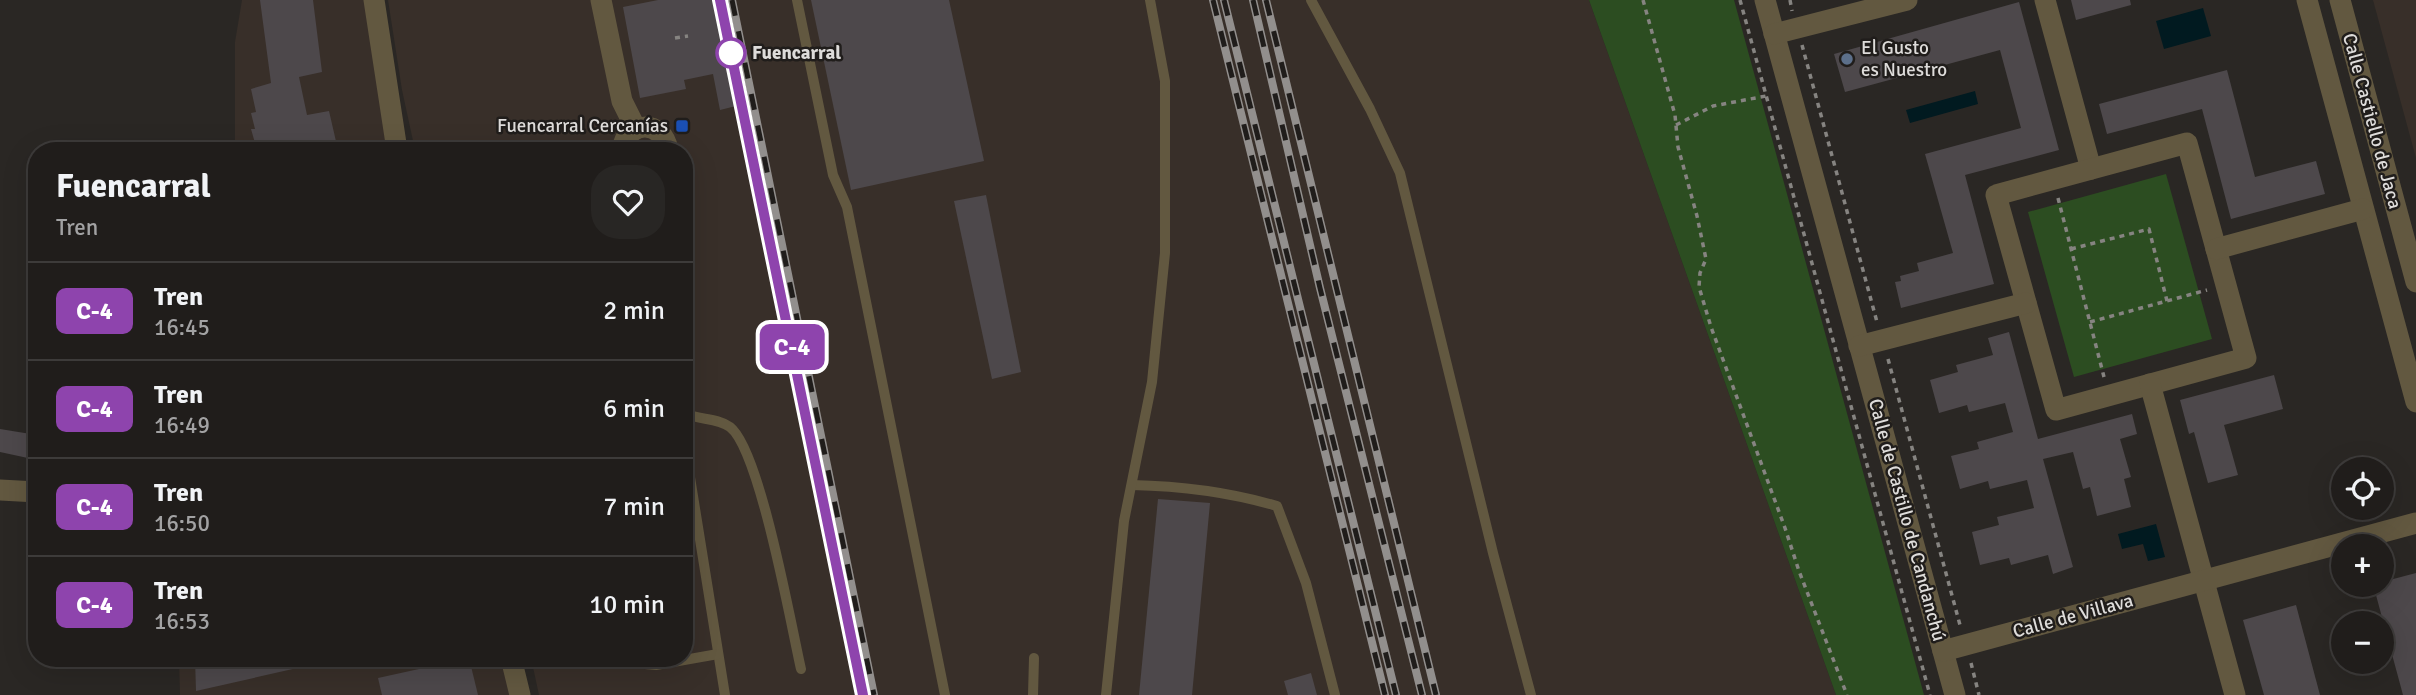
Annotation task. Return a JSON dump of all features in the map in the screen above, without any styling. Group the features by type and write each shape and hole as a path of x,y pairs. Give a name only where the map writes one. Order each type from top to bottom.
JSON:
{"street":[{"path":"374,0 396,142"},
{"path":"601,0 622,101 636,129"},
{"path":"1774,34 1907,0"},
{"path":"2045,0 2091,169"},
{"name":"Calle Castiello de Jaca","path":"2307,0 2416,402"},
{"name":"Calle Castiello de Jaca","path":"2340,0 2416,282"},
{"name":"Calle de Castillo de Candanchú","path":"1772,2 1774,34 1955,695"},
{"path":"624,142 636,129 643,127 657,131 666,142"},
{"path":"2187,143 2246,358 2056,410 1996,195 2091,169 2187,143"},
{"name":"Calle Castiello de Jaca","path":"2216,249 2363,209"},
{"path":"1859,346 2026,303"},
{"path":"2150,384 2235,695"},
{"path":"0,490 28,492"},
{"name":"Calle de Villava","path":"1943,651 2416,523"},
{"path":"513,667 520,695"}],"lane":[{"path":"797,0 833,175 847,208 945,695"},
{"path":"1106,695 1124,521 1152,382 1165,253 1165,80 1150,0"},
{"path":"1311,0 1370,109 1400,173 1531,695"},
{"path":"693,415 729,427 739,438 763,499 801,669"},
{"path":"1132,485 1222,491 1277,506 1306,583 1335,695"},
{"path":"693,497 725,695"},
{"path":"693,658 718,654"},
{"path":"1033,695 1034,659"}],"path":[{"path":"1643,0 1675,115 1678,147 1698,216 1706,258 1700,273 1699,287 1798,571 1847,695"},
{"path":"1740,0 1930,695"},
{"path":"675,38 688,36"},
{"path":"1802,46 1878,323"},
{"path":"1676,125 1713,106 1766,96"},
{"path":"2053,179 2109,396"},
{"path":"2071,249 2149,229 2167,301"},
{"path":"2090,322 2226,285"},
{"path":"1887,357 1961,628"},
{"path":"1969,658 1979,695"}],"shaded area":[{"path":"242,0 376,0 405,142 235,142 235,42"},
{"path":"388,0 1589,0 1836,695 539,695 533,667 693,667 693,142 413,142"},
{"path":"2373,0 2416,0 2416,158"},
{"path":"179,667 513,667 519,695 180,695"}],"green space":[{"path":"1589,0 1734,0 1924,695 1836,695"},
{"path":"2166,174 2212,339 2074,377 2028,212"}],"water":[{"path":"2203,8 2211,36 2164,49 2156,21"},
{"path":"1975,91 1978,104 1910,123 1906,110"},
{"path":"2156,524 2165,557 2148,561 2143,544 2122,549 2118,534"}],"building":[{"path":"260,0 313,0 322,72 299,77 307,115 329,111 336,142 255,142 251,113 256,112 251,89 271,83"},
{"path":"658,0 714,0 736,106 720,110 713,74 684,80 686,89 640,98 623,7"},
{"path":"811,0 949,0 984,161 851,190"},
{"path":"2071,0 2130,0 2131,5 2076,20"},
{"path":"2019,2 2059,150 1965,175 1994,284 1901,308 1895,282 1901,281 1900,276 1919,271 1917,263 1953,253 1925,154 2021,128 2000,50 1845,92 1834,54"},
{"path":"2227,70 2255,177 2316,161 2325,194 2231,219 2202,109 2107,134 2099,104"},
{"path":"986,195 1021,372 992,379 954,201"},
{"path":"2009,332 2038,439 2132,414 2137,434 2120,439 2131,477 2124,479 2131,507 2097,516 2090,487 2083,489 2073,452 2043,459 2073,567 2053,574 2048,555 2011,565 2009,558 1980,565 1972,532 1999,525 1997,517 2034,508 2027,480 1990,489 1988,481 1960,489 1951,456 1979,449 1977,442 2013,432 2005,403 1969,412 1967,405 1939,413 1930,380 1958,372 1956,365 1993,355 1988,338"},
{"path":"2274,375 2283,409 2224,425 2238,475 2208,483 2194,432 2189,434 2180,400"},
{"path":"0,429 28,434 28,458 0,452"},
{"path":"1158,499 1210,503 1192,695 1139,695"},
{"path":"2416,573 2416,695 2403,695 2394,662 2394,611 2380,611 2377,597 2394,597 2394,579"},
{"path":"2296,605 2320,695 2264,695 2243,620"},
{"path":"195,667 302,667 196,691"},
{"path":"428,667 471,667 478,695 382,695 378,678"},
{"path":"1311,673 1317,695 1288,695 1284,681"}],"railway":[{"path":"720,0 863,695"},
{"path":"732,0 874,695"},
{"path":"1213,0 1385,695"},
{"path":"1224,0 1396,695"},
{"path":"1253,0 1320,288 1422,695"},
{"path":"1266,0 1436,695"}],"train":[{"name":"C-4","path":"720,0 863,695"}],"place":[{"name":"Fuencarral","path":"731,53"},
{"name":"El Gusto es Nuestro","path":"1847,59"},
{"name":"Fuencarral Cercanías","path":"682,126"}]}
